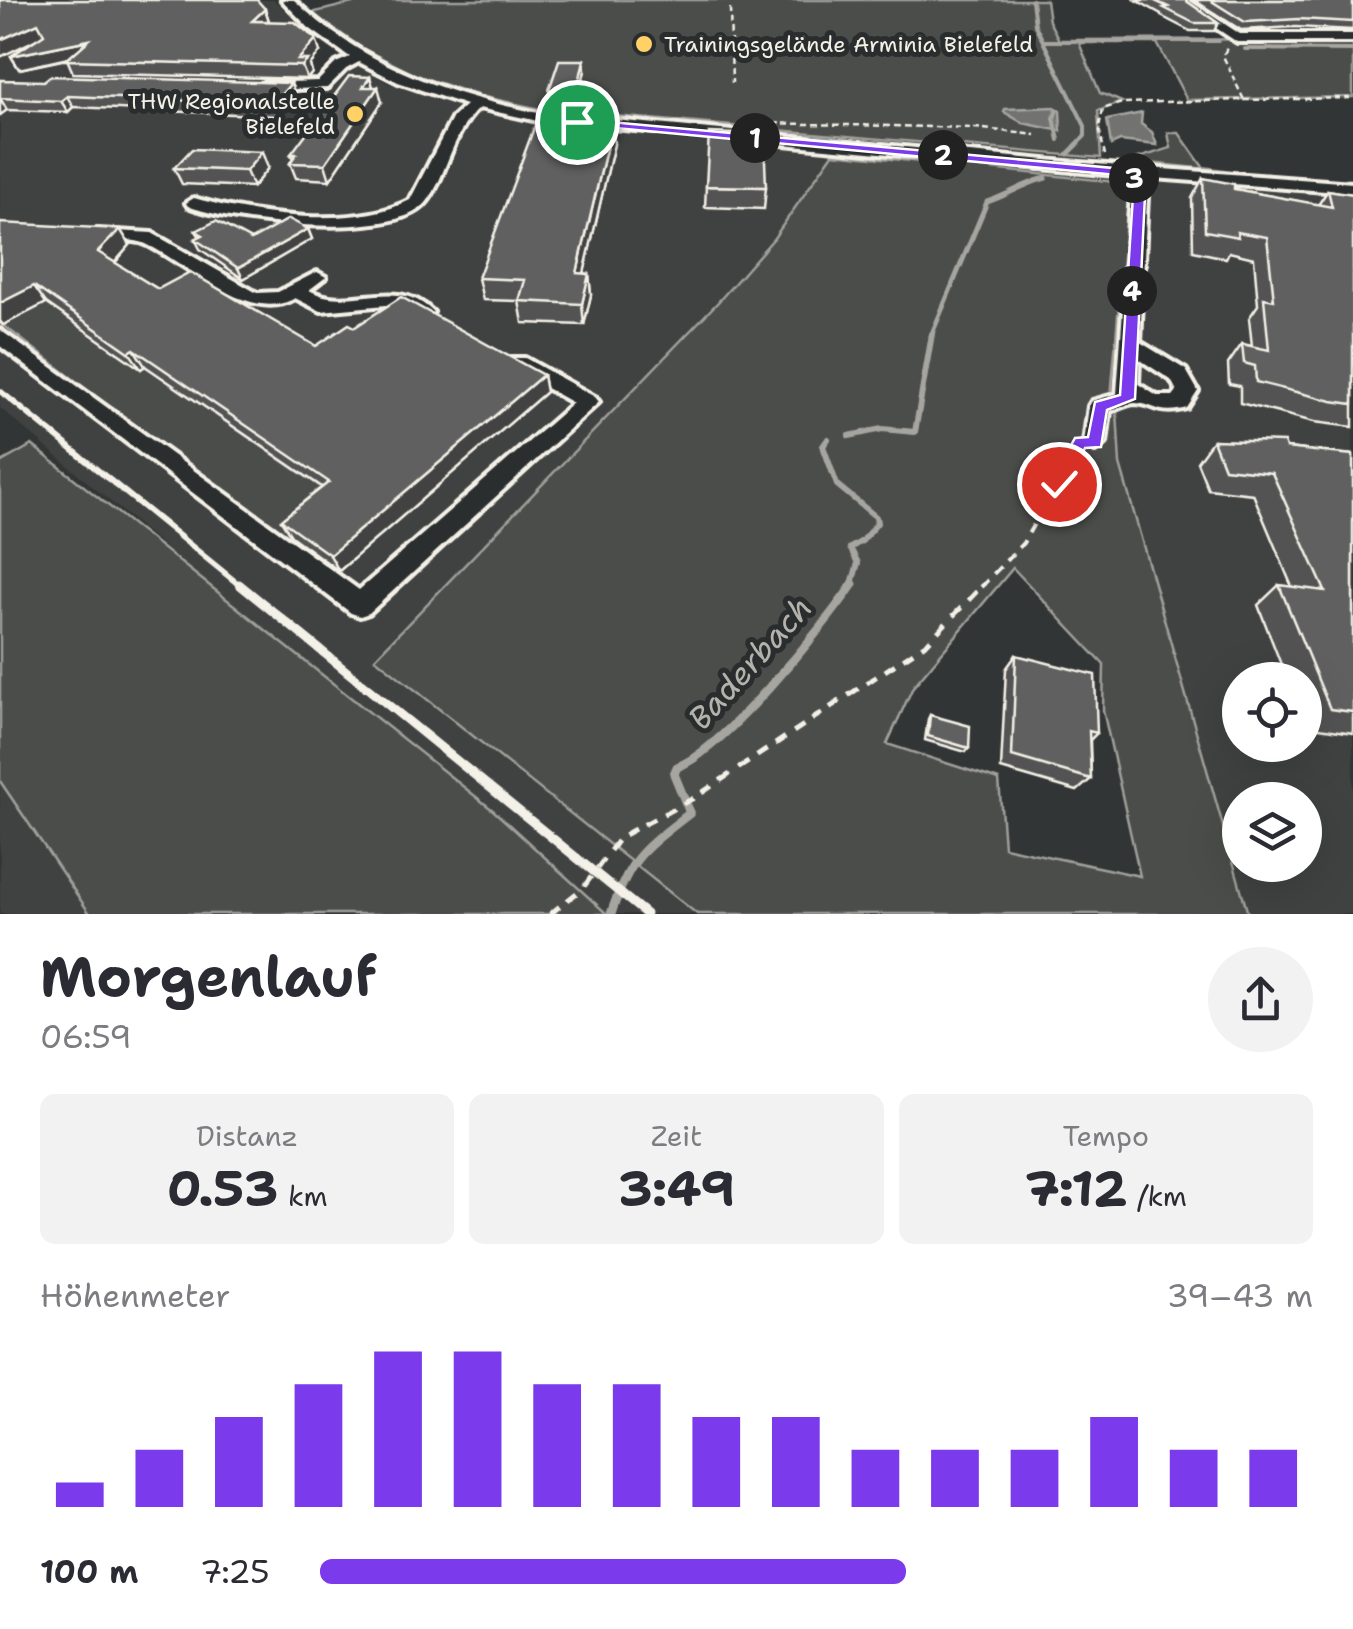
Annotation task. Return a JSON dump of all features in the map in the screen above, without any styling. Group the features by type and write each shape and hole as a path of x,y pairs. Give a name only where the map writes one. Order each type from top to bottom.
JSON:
{"street":[{"path":"290,2 313,0"},
{"path":"1180,0 1237,38 1353,38"},
{"path":"290,2 359,57 404,80 474,105 577,122 1132,173 1353,188"},
{"path":"242,86 316,87 359,57"},
{"path":"194,203 219,214 248,217 348,217 406,212 417,203 460,117 474,105"},
{"path":"1095,442 1100,406 1127,399 1139,196 1132,173"},
{"path":"73,234 146,237 254,299 282,298 317,277"},
{"path":"295,290 322,304 400,298 452,327"},
{"path":"0,336 360,605 588,402 503,355"},
{"path":"1126,384 1138,396 1160,405 1180,402 1188,391 1179,375 1128,342"}],"path":[{"path":"730,8 732,83"},
{"path":"1237,38 1224,49 1223,56 1246,96 1244,100"},
{"path":"1132,173 1104,154 1098,128 1103,109 1122,103 1353,98"},
{"path":"758,122 956,127 1036,135"},
{"path":"550,914 583,888 620,836 694,798 927,643 1023,543 1080,442 1095,442"}],"shaded area":[{"path":"42,0 274,0 306,31 387,83 482,114 577,129 833,153 774,238 712,309 376,657 697,914 607,914 494,811 225,598 0,408 0,8","holes":["315,39 340,56 317,82 173,81 194,62"]},
{"path":"365,0 1046,0 1049,21 1059,40 1353,39 1353,97 1187,100 1157,43 1079,43 1100,93 1122,102 1098,111 1101,158 545,110 480,96 418,76 362,48 311,13"},
{"path":"1055,107 1060,111 1061,131 1023,123 1004,112 1005,109"},
{"path":"1142,113 1141,124 1152,132 1157,145 1120,141 1111,145 1107,120"},
{"path":"1168,133 1179,133 1203,167 1237,172 1129,161 1171,148"},
{"path":"833,153 1116,183 1128,198 1110,409 1117,411 1120,464 1222,823 1222,882 1239,882 1248,914 697,914 375,658 718,302 774,238","holes":["1013,568 1104,665 1103,710 1140,876 1004,847 999,780 887,744 913,687"]},
{"path":"1115,163 1353,180 1353,914 1248,914 1239,882 1322,882 1322,782 1222,782 1222,823 1120,464 1117,411 1110,410 1128,199"},
{"path":"46,303 337,498 283,540 3,325"},
{"path":"32,445 494,811 607,914 90,914 0,781 0,463"},
{"path":"0,781 90,914 0,914"}],"building":[{"path":"0,0 257,0 265,9 252,21 295,22 316,39 298,60 308,60 302,66 66,60 89,40 11,56 44,34 38,23 0,40"},
{"path":"1153,0 1185,0 1218,23 1194,23"},
{"path":"1210,0 1353,0 1353,22 1245,22"},
{"path":"559,60 584,60 577,91 549,90"},
{"path":"50,76 291,83 273,104 67,96 61,101 0,98 0,80 44,81"},
{"path":"349,76 370,77 363,87 378,87 325,164 290,163 296,154 291,154"},
{"path":"562,119 612,124 577,273 589,274 582,304 519,301 525,280 478,278 535,125 559,126"},
{"path":"709,133 764,135 766,187 706,186"},
{"path":"192,149 262,152 246,171 174,168"},
{"path":"1203,178 1234,184 1234,189 1332,207 1328,190 1353,194 1353,404 1256,382 1255,366 1244,363 1242,344 1269,350 1264,298 1274,300 1267,237 1205,231"},
{"path":"289,219 308,229 238,268 195,239 203,235 196,231 216,221 251,240"},
{"path":"0,223 120,229 98,252 158,289 190,272 316,346 349,324 355,327 401,297 543,375 330,555 281,520 329,482 34,286 0,303"},
{"path":"1213,440 1284,442 1286,448 1353,455 1353,712 1330,709 1322,690 1322,662 1311,662 1279,585 1325,591 1272,473 1224,468"},
{"path":"1016,655 1095,675 1097,733 1089,731 1091,779 1012,756"},
{"path":"930,715 970,726 969,748 928,736"}],"waterway":[{"name":"Baderbach","path":"1032,0 1035,25 1085,126 1085,136 1075,146"},
{"path":"1044,41 1218,41"},
{"path":"1245,49 1353,50"},
{"name":"Baderbach","path":"1057,109 1054,118 1059,140"},
{"name":"Baderbach","path":"1068,154 1078,144"},
{"name":"Baderbach","path":"931,336 987,202 1046,178"},
{"name":"Baderbach","path":"849,436 882,429 915,432 932,334"},
{"name":"Baderbach","path":"828,439 823,446 837,485 876,517 877,523 862,541 850,548 858,563 851,586"},
{"name":"Baderbach","path":"611,914 632,866 660,836 690,813 674,774 677,767 719,738 745,713 796,657 851,586"}],"railway":[{"path":"0,391 242,587"},
{"path":"239,584 646,914"}],"place":[{"name":"Trainingsgelände Arminia Bielefeld","path":"644,44"},
{"name":"THW Regionalstelle Bielefeld","path":"355,114"}],"route":[{"path":"577,122 1132,173 1139,196 1127,399 1100,406 1095,442 1080,442 1059,484"}]}
